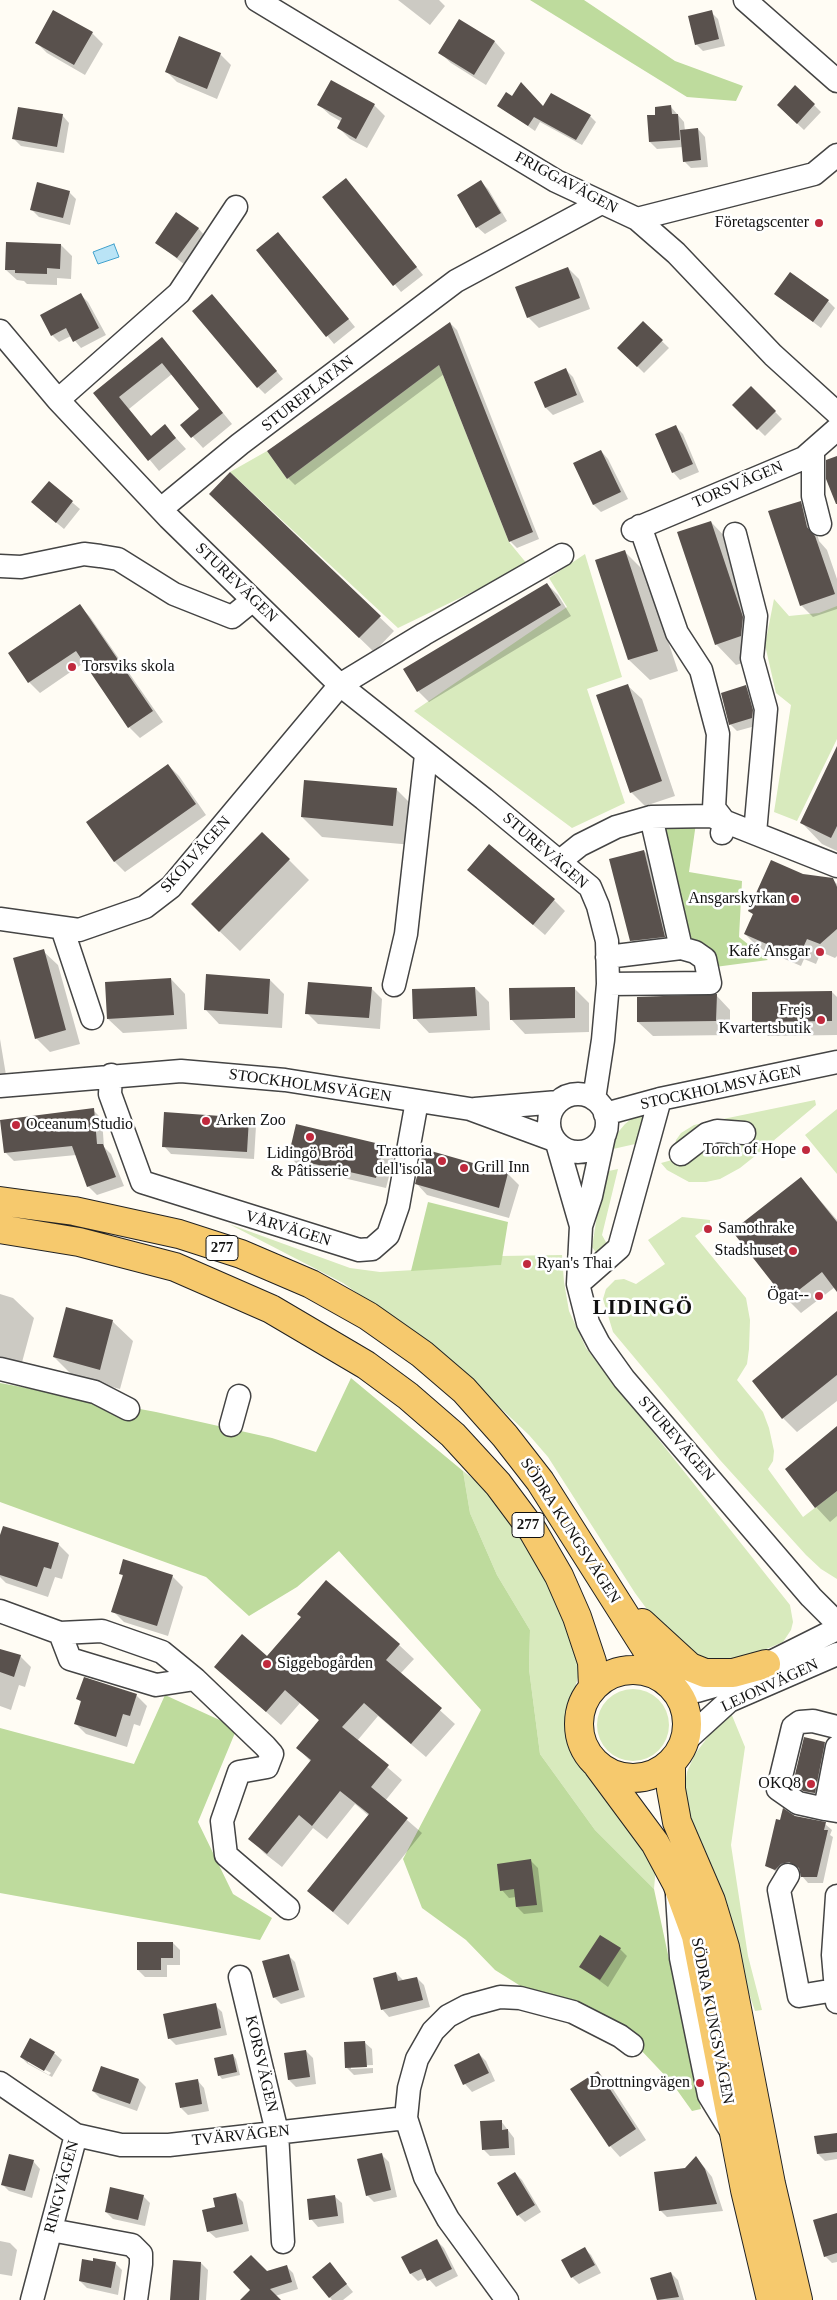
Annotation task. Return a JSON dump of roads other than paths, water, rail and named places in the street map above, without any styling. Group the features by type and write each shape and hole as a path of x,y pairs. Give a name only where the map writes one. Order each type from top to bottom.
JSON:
{"main road":[{"name":"SÖDRA KUNGSVÄGEN","path":"0,1201 74,1211 188,1237 240,1254 302,1280 368,1316 422,1354 464,1390 505,1436 540,1481 670,1685 683,1702 687,1715 678,1752 672,1795 677,1822 711,1901 725,1947 771,2184 798,2300"},
{"name":"SÖDRA KUNGSVÄGEN","path":"0,1229 79,1242 175,1267 271,1310 366,1365 408,1396 453,1435 498,1484 533,1531 559,1576 580,1626 592,1662 593,1688"},
{"path":"612,1594 664,1646 690,1667 705,1673 717,1674 733,1673 766,1664"},
{"name":"SÖDRA KUNGSVÄGEN","path":"670,1685 644,1671 630,1670 608,1676 593,1688 581,1708 579,1728 583,1746 655,1843 677,1884 696,1936 735,2137 771,2300"},
{"name":"SÖDRA KUNGSVÄGEN","path":"598,1766 614,1775 637,1778 655,1774 678,1752"}],"street":[{"name":"FRIGGAVÄGEN","path":"257,0 556,181 601,204 637,219 676,253 773,355 837,413"},
{"path":"745,0 837,81"},
{"path":"637,219 814,174 837,155"},
{"name":"STUREPLATÅN","path":"161,509 240,444 258,433 456,281 601,204"},
{"path":"58,400 179,293 236,206"},
{"name":"STUREVÄGEN","path":"0,331 58,400 161,509 340,685 590,887 604,924 607,957 608,984 600,1107"},
{"name":"TORSVÄGEN","path":"723,827 714,808 718,734 701,670 677,633 636,528 804,458 837,429"},
{"path":"813,450 813,496 820,524"},
{"path":"735,534 756,616 752,658 766,709 755,833"},
{"path":"0,566 21,566 84,554 100,556 118,559 174,594 232,616 253,600"},
{"path":"340,685 431,629 562,554"},
{"name":"SKOLVÄGEN","path":"0,920 79,930 145,907 171,887 340,685"},
{"path":"394,984 406,934 426,755"},
{"path":"560,861 580,845 616,826 651,817 711,816 723,827 755,833 835,859"},
{"path":"651,817 681,948"},
{"path":"62,928 92,1018"},
{"path":"607,957 681,948 695,952 705,959 710,983 608,984"},
{"name":"STOCKHOLMSVÄGEN","path":"470,1109 558,1102 575,1094 600,1107 660,1100 834,1068"},
{"name":"STOCKHOLMSVÄGEN","path":"0,1086 110,1085 180,1071 266,1078 470,1109 555,1141 566,1150 583,1152 593,1148 604,1136"},
{"name":"VÅRVÄGEN","path":"110,1085 142,1182 359,1250 372,1249 388,1235 398,1206 417,1101"},
{"path":"578,1284 619,1248 660,1100"},
{"path":"555,1141 549,1126 549,1118 558,1102"},
{"path":"600,1107 607,1121 604,1136"},
{"path":"681,1154 696,1140 712,1132 744,1133"},
{"name":"STUREVÄGEN","path":"604,1136 591,1196 581,1226 578,1284 588,1322 599,1344 624,1379 811,1597 837,1623"},
{"name":"STUREVÄGEN","path":"555,1141 581,1226"},
{"path":"0,1369 95,1392 128,1409"},
{"path":"231,1425 239,1396"},
{"path":"0,1611 60,1633 102,1631 162,1652 194,1679 272,1754 267,1768 239,1772 222,1821 226,1855 288,1908"},
{"name":"LEJONVÄGEN","path":"670,1685 697,1691 735,1680 837,1628"},
{"path":"60,1633 70,1659 156,1685 194,1679"},
{"name":"LEJONVÄGEN","path":"678,1752 728,1701 837,1654"},
{"path":"837,1727 814,1721 800,1722 793,1727 778,1789 798,1803 831,1810 837,1747"},
{"path":"788,1875 780,1890 799,1996 836,1996 832,1955 837,1896"},
{"name":"KORSVÄGEN","path":"240,1977 276,2132 283,2242"},
{"path":"508,2300 448,2219 426,2177 406,2118 409,2088 417,2059 433,2031 448,2016 485,1999 520,1998 553,2006 596,2023 632,2045"},
{"name":"RINGVÄGEN","path":"0,2083 76,2134 32,2300"},
{"name":"TVÄRVÄGEN","path":"76,2134 121,2145 150,2145 406,2118"},
{"path":"51,2230 132,2245 140,2254 141,2264 136,2300"}],"water":[{"path":"114,244 119,257 98,264 93,252"}],"place":[{"name":"Företagscenter","path":"819,223"},
{"name":"Torsviks skola","path":"72,667"},
{"name":"Ansgarskyrkan","path":"795,899"},
{"name":"Kafé Ansgar","path":"820,952"},
{"name":"Frejs Kvartertsbutik","path":"821,1020"},
{"name":"Arken Zoo","path":"206,1121"},
{"name":"Oceanum Studio","path":"16,1125"},
{"name":"Lidingö Bröd & Pâtisserie","path":"310,1137"},
{"name":"Torch of Hope","path":"806,1150"},
{"name":"Trattoria dell'isola","path":"442,1161"},
{"name":"Grill Inn","path":"464,1168"},
{"name":"Samothrake","path":"708,1229"},
{"name":"Stadshuset","path":"793,1251"},
{"name":"Ryan's Thai","path":"527,1264"},
{"name":"Ögat--","path":"819,1296"},
{"name":"Siggebogården","path":"267,1664"},
{"name":"OKQ8","path":"811,1784"},
{"name":"Drottningvägen","path":"700,2083"}],"district":[{"name":"LIDINGÖ","path":"643,1309"}]}
